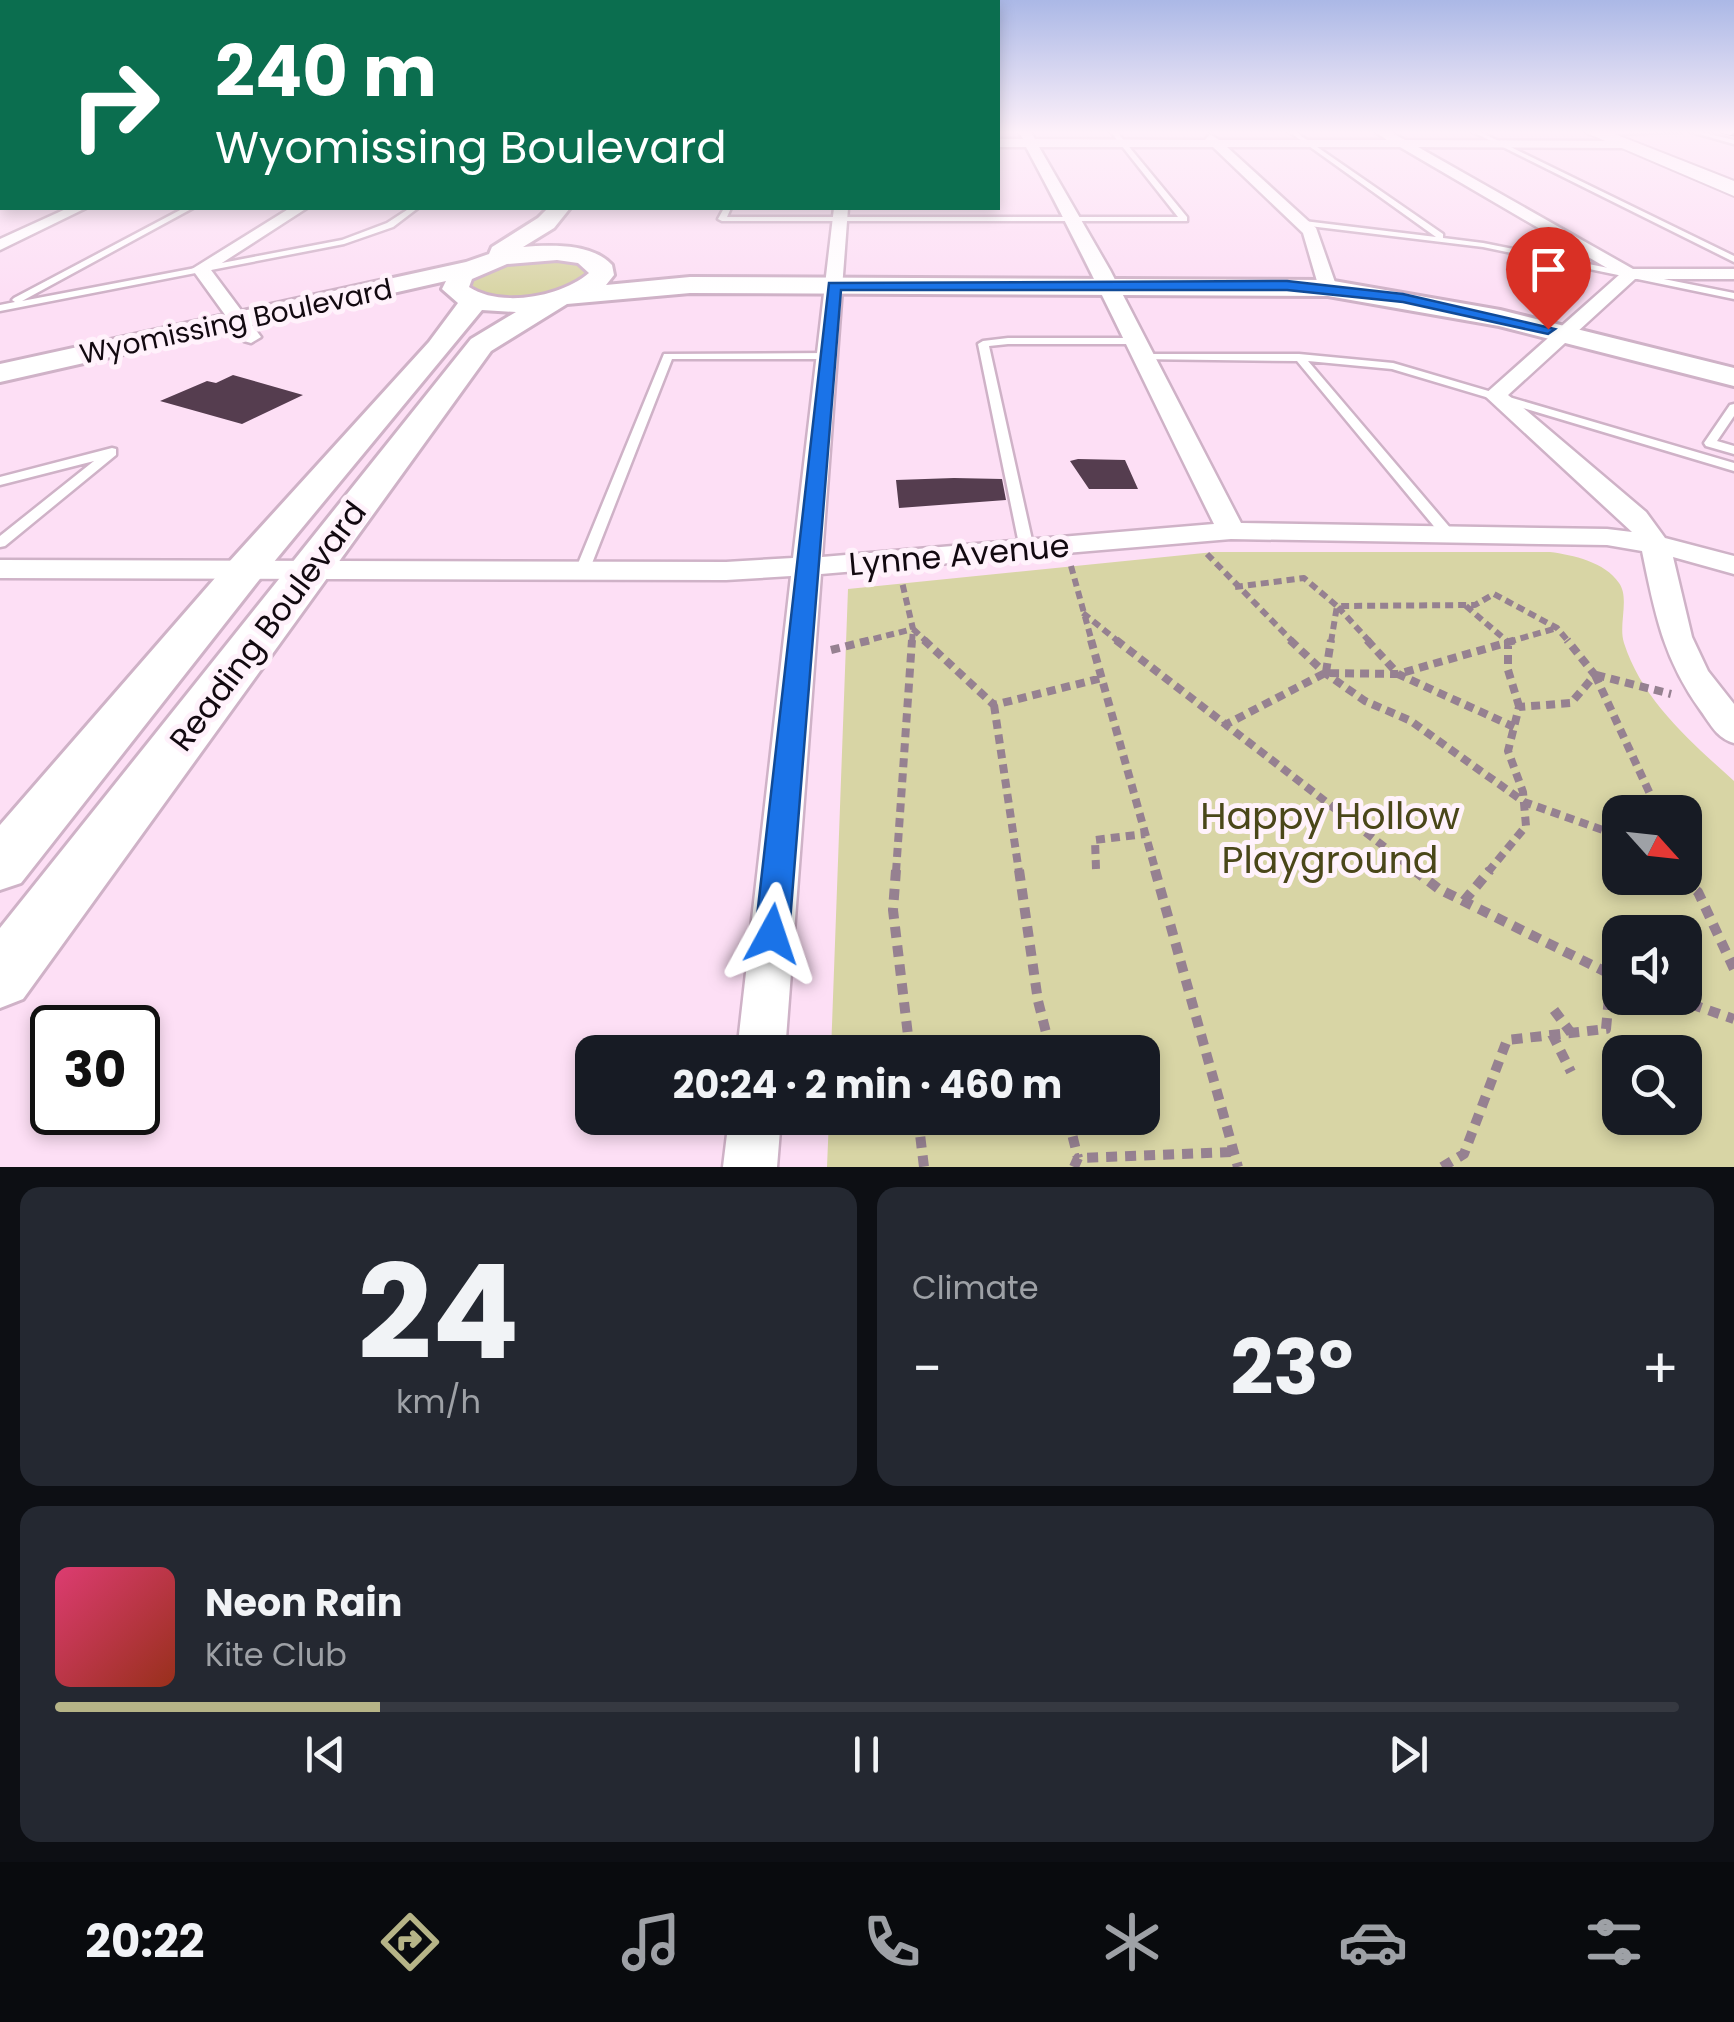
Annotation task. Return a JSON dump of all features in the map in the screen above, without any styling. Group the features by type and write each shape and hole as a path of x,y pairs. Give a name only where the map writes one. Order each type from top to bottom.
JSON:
{"main road":[{"name":"Reading Boulevard","path":"0,866 244,572 439,348 468,312 473,282 558,210"},
{"path":"572,234 610,263"},
{"path":"473,282 540,253 610,263 835,277 1326,281 1734,358"},
{"path":"562,297 600,279 610,263"},
{"path":"473,282 516,304 690,285 835,277"},
{"name":"Wyomissing Boulevard","path":"0,373 406,303 473,282"},
{"name":"Reading Boulevard","path":"0,978 482,345 503,328 562,297"},
{"path":"1574,327 1734,376"},
{"name":"Wyomissing Boulevard","path":"0,393 246,328"}],"street":[{"path":"1053,185 1104,278 1230,531"},
{"path":"1263,185 1304,223 1326,281"},
{"path":"1475,185 1630,274 1734,274"},
{"path":"0,245 76,210"},
{"path":"246,328 201,269 297,210"},
{"path":"763,1035 841,213"},
{"path":"1630,274 1495,395 1636,518 1654,544 1676,637 1693,675 1724,718"},
{"name":"Lynne Avenue","path":"0,569 310,572 807,568 1230,531 1574,535 1654,544 1734,565"},
{"path":"750,1167 753,1135"}],"lane":[{"path":"726,210 722,219 841,213 955,219 1184,219 1157,185"},
{"path":"1367,185 1443,239"},
{"path":"1586,185 1734,259"},
{"path":"2,307 185,210"},
{"path":"2,307 344,242 390,225 411,210"},
{"path":"953,210 955,219"},
{"path":"1304,223 1443,239 1734,296"},
{"path":"1027,549 983,344 1008,340 1393,366 1734,467"},
{"path":"582,571 668,356 828,356"},
{"path":"1298,357 1447,532"},
{"path":"1734,407 1710,443 1734,450"},
{"path":"0,481 112,452 0,543"}],"path":[{"path":"1190,534 1235,587 1326,673 1365,701 1411,721 1524,802 1602,830"},
{"path":"1065,546 1238,1167"},
{"path":"898,561 913,629 893,910 908,1035"},
{"path":"1235,587 1304,578 1337,606 1398,674 1514,727"},
{"path":"1337,606 1465,605 1494,594 1556,628 1595,675 1652,795"},
{"path":"1464,901 1526,826 1524,802 1508,751 1519,706 1508,670 1508,639 1465,605"},
{"path":"1326,673 1337,606"},
{"path":"1083,612 1222,726 1439,889 1602,970"},
{"path":"1222,726 1326,673 1398,674 1556,628"},
{"path":"798,659 913,629"},
{"path":"913,629 994,705 1038,1001 1047,1035"},
{"path":"1595,675 1724,718"},
{"path":"1519,706 1572,703 1595,675"},
{"path":"994,705 1102,678"},
{"path":"1096,869 1094,840 1145,834"},
{"path":"1386,861 1399,859"},
{"path":"1699,895 1734,969"},
{"path":"1702,1008 1734,1019"},
{"path":"1554,1010 1570,1033"},
{"path":"1442,1167 1464,1154 1507,1040 1606,1029 1608,1015"},
{"path":"1552,1034 1571,1072"},
{"path":"920,1135 924,1167"},
{"path":"1071,1135 1076,1162 1234,1152"}],"green space":[{"path":"544,257 581,263 589,270 589,276 546,293 514,299 484,294 472,285 473,278 491,267"},
{"name":"Happy Hollow Playground","path":"1214,552 1550,552 1578,558 1606,570 1619,583 1624,604 1624,643 1643,683 1670,719 1734,781 1734,1167 827,1167 828,1135 1160,1135 1160,1035 832,1035 848,589"}],"building":[{"path":"233,375 303,395 242,424 160,401 207,381 216,383"},
{"path":"1125,460 1138,489 1089,489 1070,461"},
{"path":"1002,479 1006,500 899,508 896,480"}],"route":[{"path":"772,934 834,286 1328,288 1403,298 1548,329"}]}
